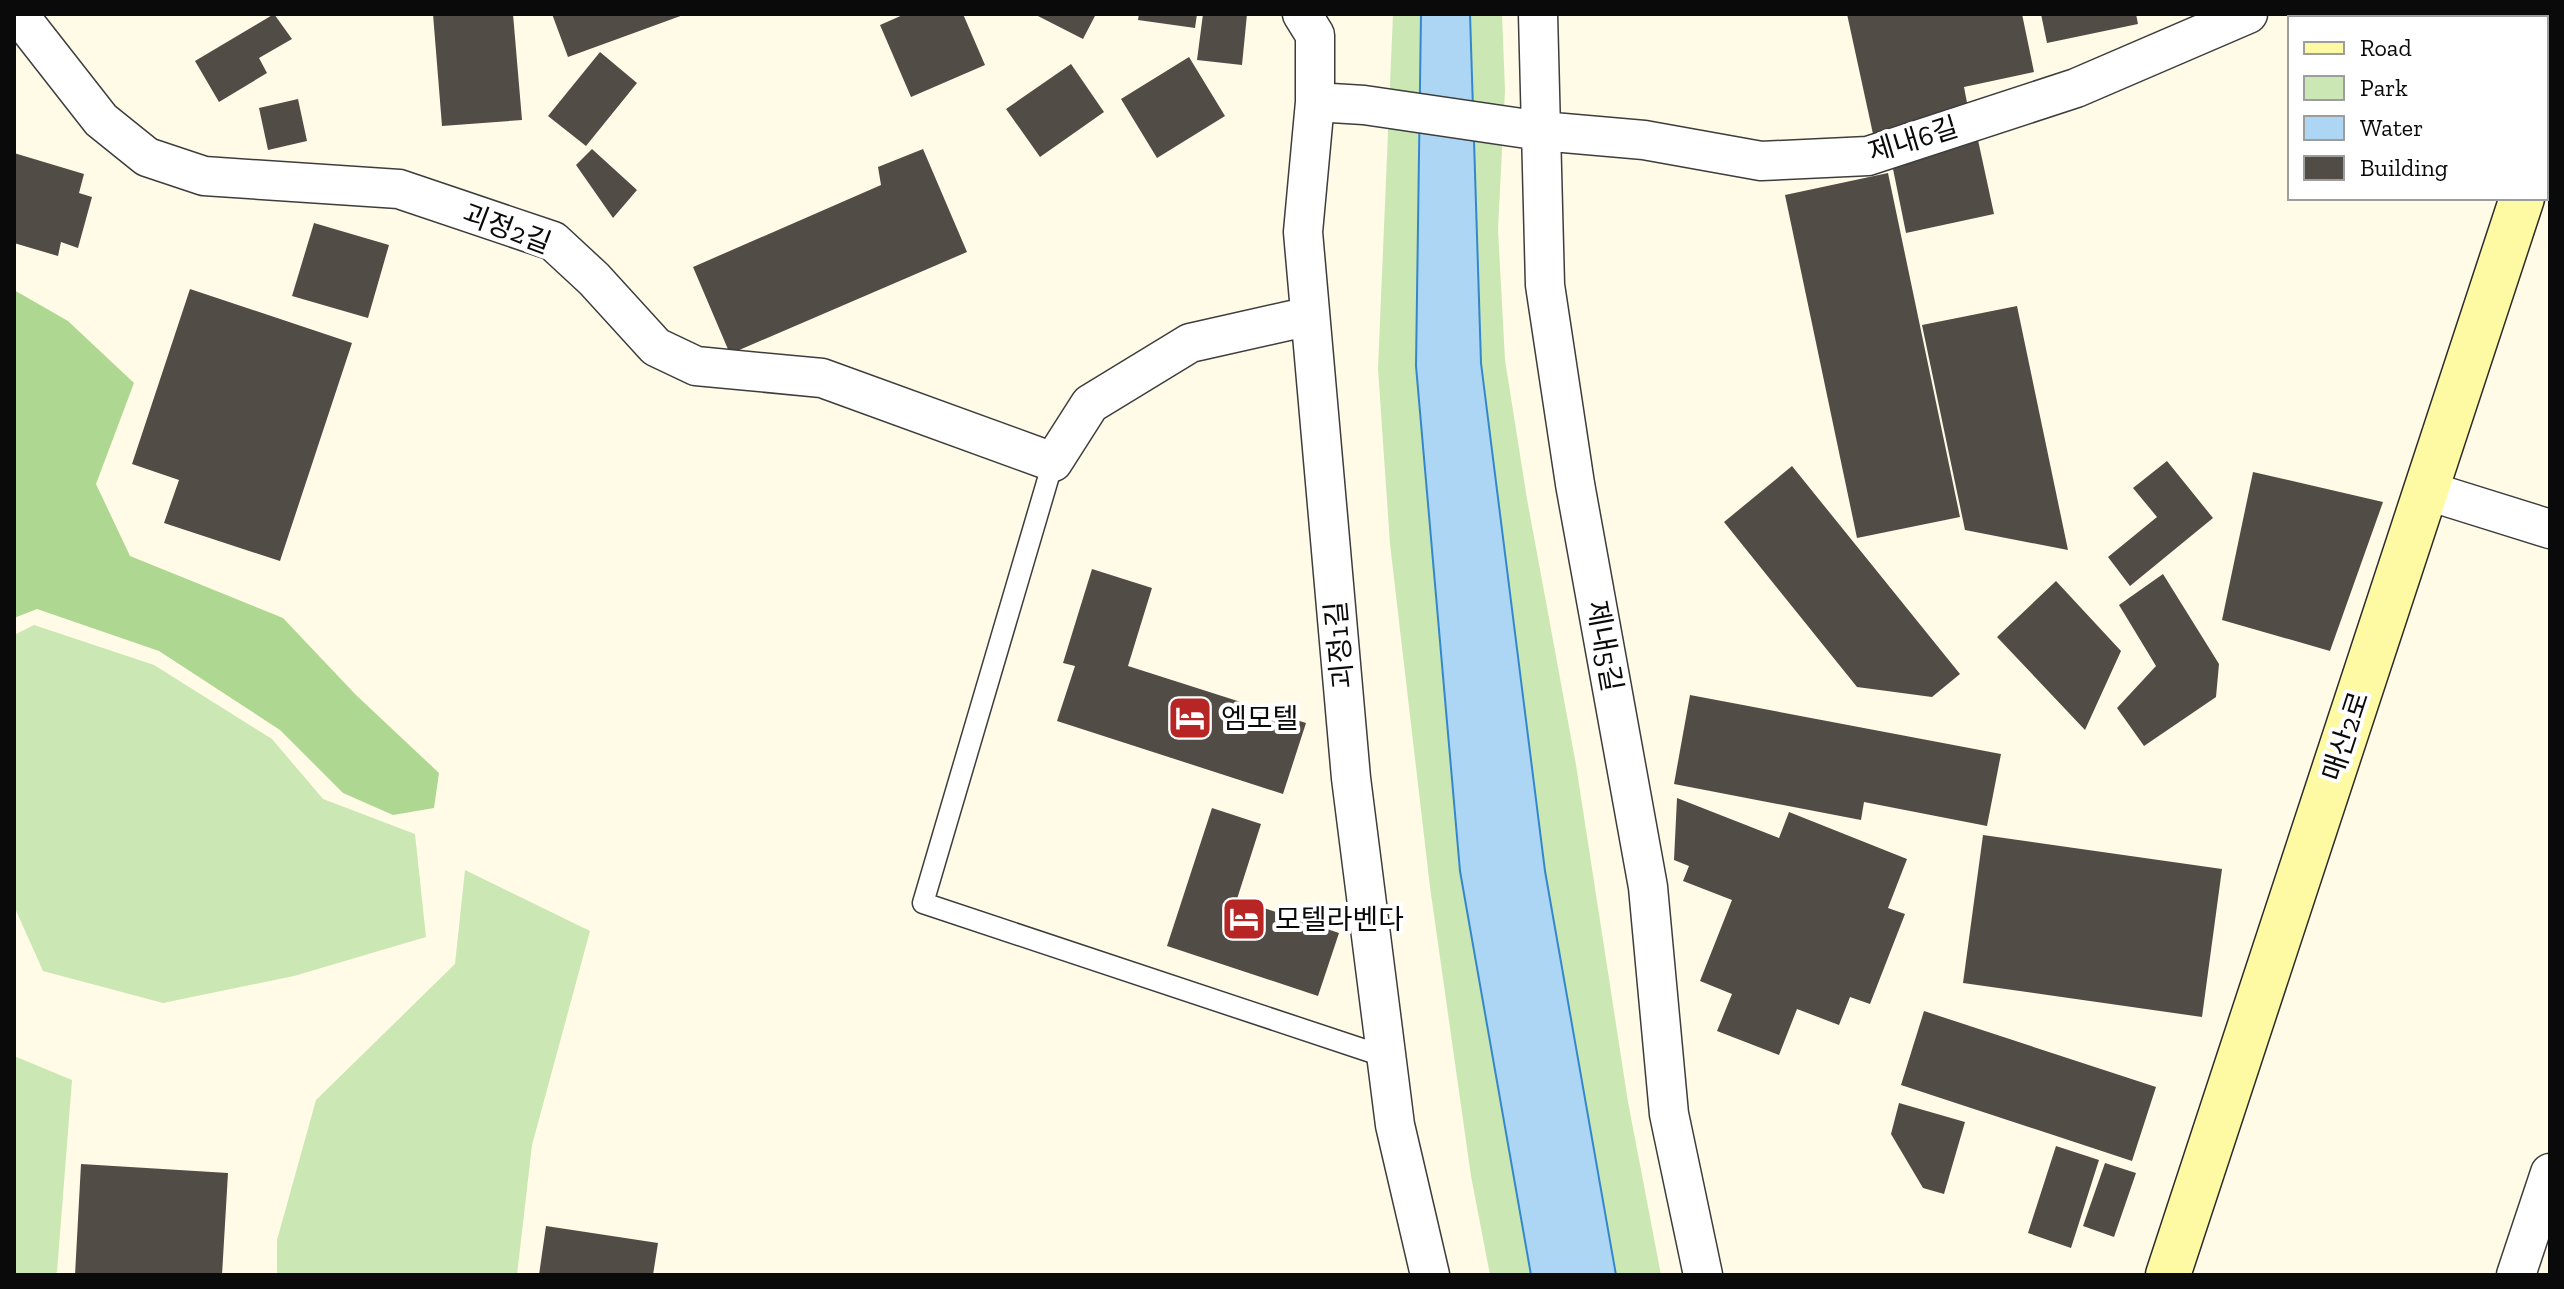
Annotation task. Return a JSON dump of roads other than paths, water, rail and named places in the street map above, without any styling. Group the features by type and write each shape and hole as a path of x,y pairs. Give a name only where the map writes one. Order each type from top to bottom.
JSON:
{"street":[{"name":"괴정2길","path":"18,14 101,120 147,157 204,176 399,189 553,241 594,279 656,347 696,366 822,378 1053,462"},
{"name":"제내5길","path":"1538,14 1527,128 1545,285 1575,484 1648,887 1669,1114 1703,1275"},
{"name":"제내6길","path":"1315,102 1364,105 1527,128 1644,140 1761,161 1868,156 2076,88 2248,14"},
{"name":"괴정1길","path":"1311,21 1315,102 1303,232 1351,778 1395,1125 1430,1275"},
{"name":"매산2로","path":"2168,1275 2521,200"},
{"path":"1053,462 1090,404 1190,343 1310,316"},
{"path":"2425,490 2550,529"},
{"path":"2516,1275 2550,1173"}],"lane":[{"path":"1053,462 923,903 1386,1057"}],"water":[{"path":"1421,14 1470,14 1481,363 1545,871 1616,1275 1531,1275 1460,871 1416,366"}],"place":[{"name":"엠모텔","path":"1190,718"},
{"name":"모텔라벤다","path":"1244,919"}]}
